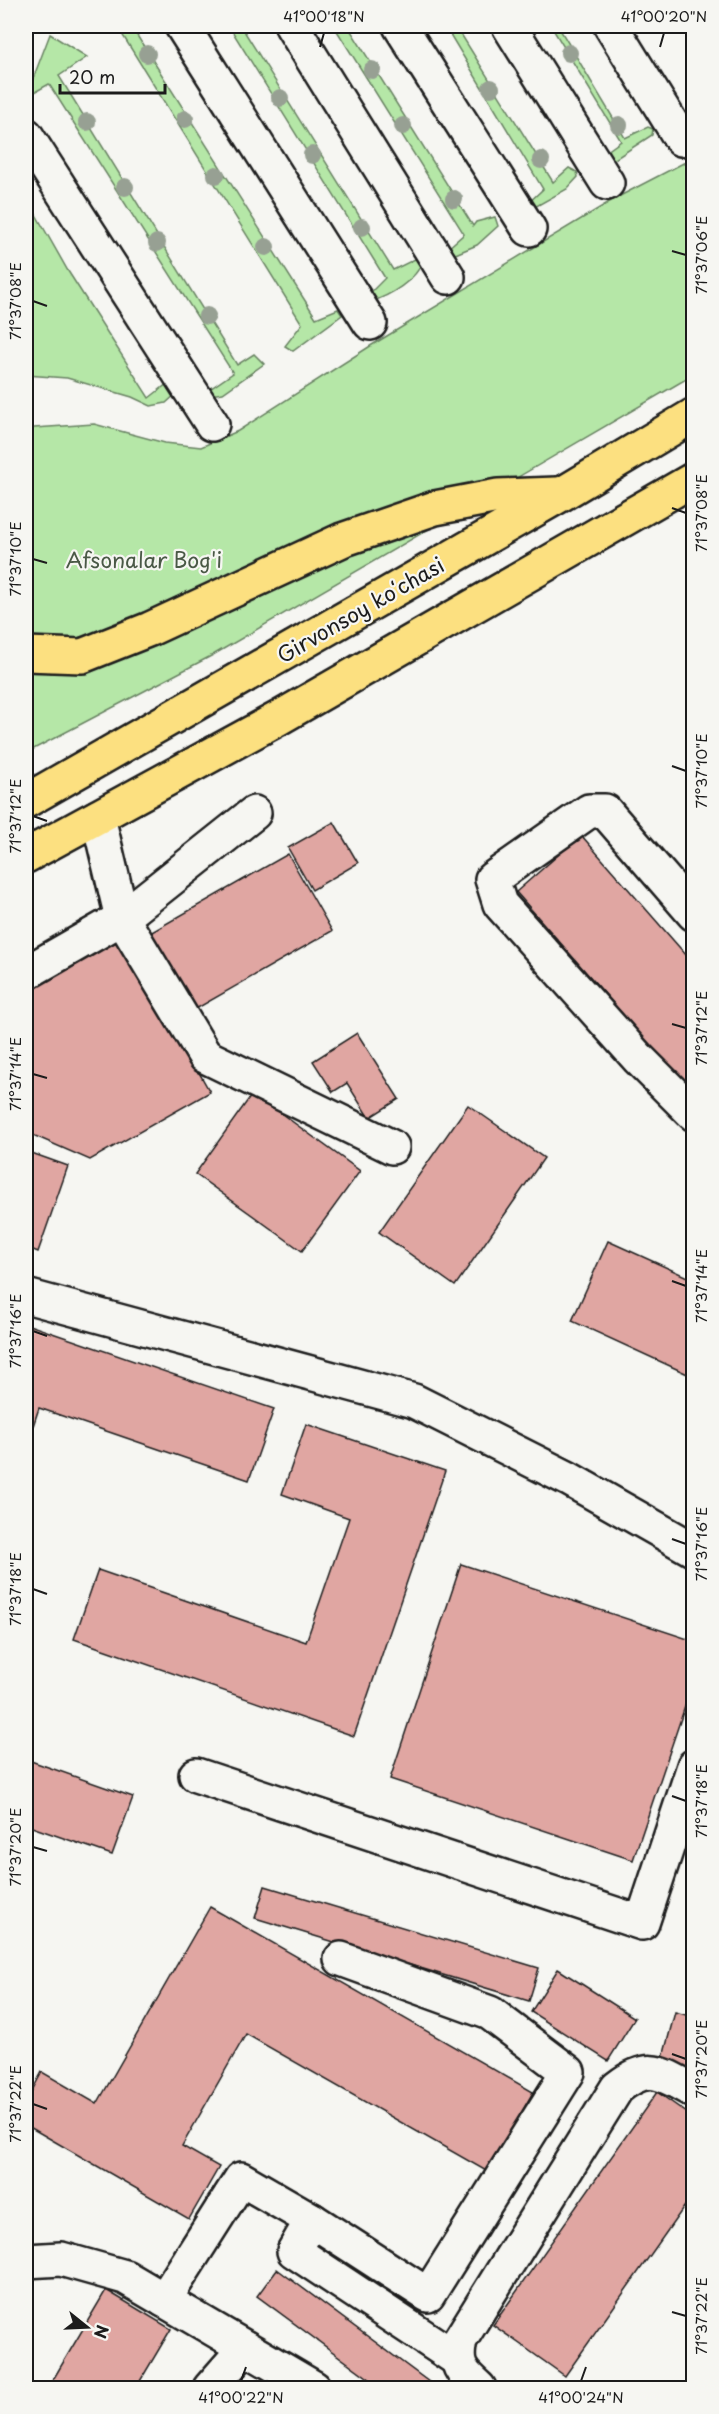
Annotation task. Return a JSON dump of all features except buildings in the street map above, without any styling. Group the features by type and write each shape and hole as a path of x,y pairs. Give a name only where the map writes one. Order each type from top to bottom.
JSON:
{"main road":[{"name":"Girvonsoy koʻchasi","path":"26,801 562,494 693,415"},
{"path":"26,856 279,718 693,479"},
{"path":"26,654 82,656 150,629 342,540 435,508 498,496 562,494"}],"street":[{"path":"182,26 370,323"},
{"path":"292,26 448,277"},
{"path":"400,26 529,229"},
{"path":"508,26 607,183"},
{"path":"612,26 681,139"},
{"path":"26,135 212,424"},
{"path":"693,914 605,811 589,811 492,879 500,904 513,920 645,1066 693,1114"},
{"path":"26,973 122,918 254,813"},
{"path":"98,817 122,918 205,1056 392,1147"},
{"path":"26,1296 414,1401 569,1479 693,1550"},
{"path":"196,1775 642,1923 693,1766"},
{"path":"164,2300 241,2179 312,2220 428,2295 568,2072 490,2013 340,1959"},
{"path":"479,2388 462,2373 457,2359 460,2340 617,2088 635,2074 660,2073 693,2091"},
{"path":"312,2220 294,2251 457,2359"},
{"path":"26,2261 61,2259 125,2277 314,2388"},
{"path":"210,2388 245,2348"}],"green space":[{"path":"117,26 131,26 316,318 338,309 342,315 293,351 285,346 302,324"},
{"path":"229,26 241,26 393,270 415,259 423,261 415,275 386,296 370,302 372,291 385,278"},
{"path":"334,26 348,26 473,226 476,222 495,217 498,226 477,245 453,255 447,249 464,234"},
{"path":"445,26 456,26 553,182 569,168 577,172 578,177 567,189 533,208 525,206 543,189"},
{"path":"551,26 558,26 625,138 648,127 653,129 652,135 615,159 605,159 603,154 621,141"},
{"path":"50,34 87,57 59,76 237,365 254,354 264,364 223,393 210,395 210,389 233,373 49,84 26,97"},
{"name":"Afsonalar Bog'i","path":"693,158 693,375 213,655 26,753 26,434 34,428 94,424 165,443 201,447 238,431 372,345 616,198"},
{"path":"26,197 68,271 149,398 167,384 177,393 166,403 151,406 132,397 67,378 26,375"}]}
